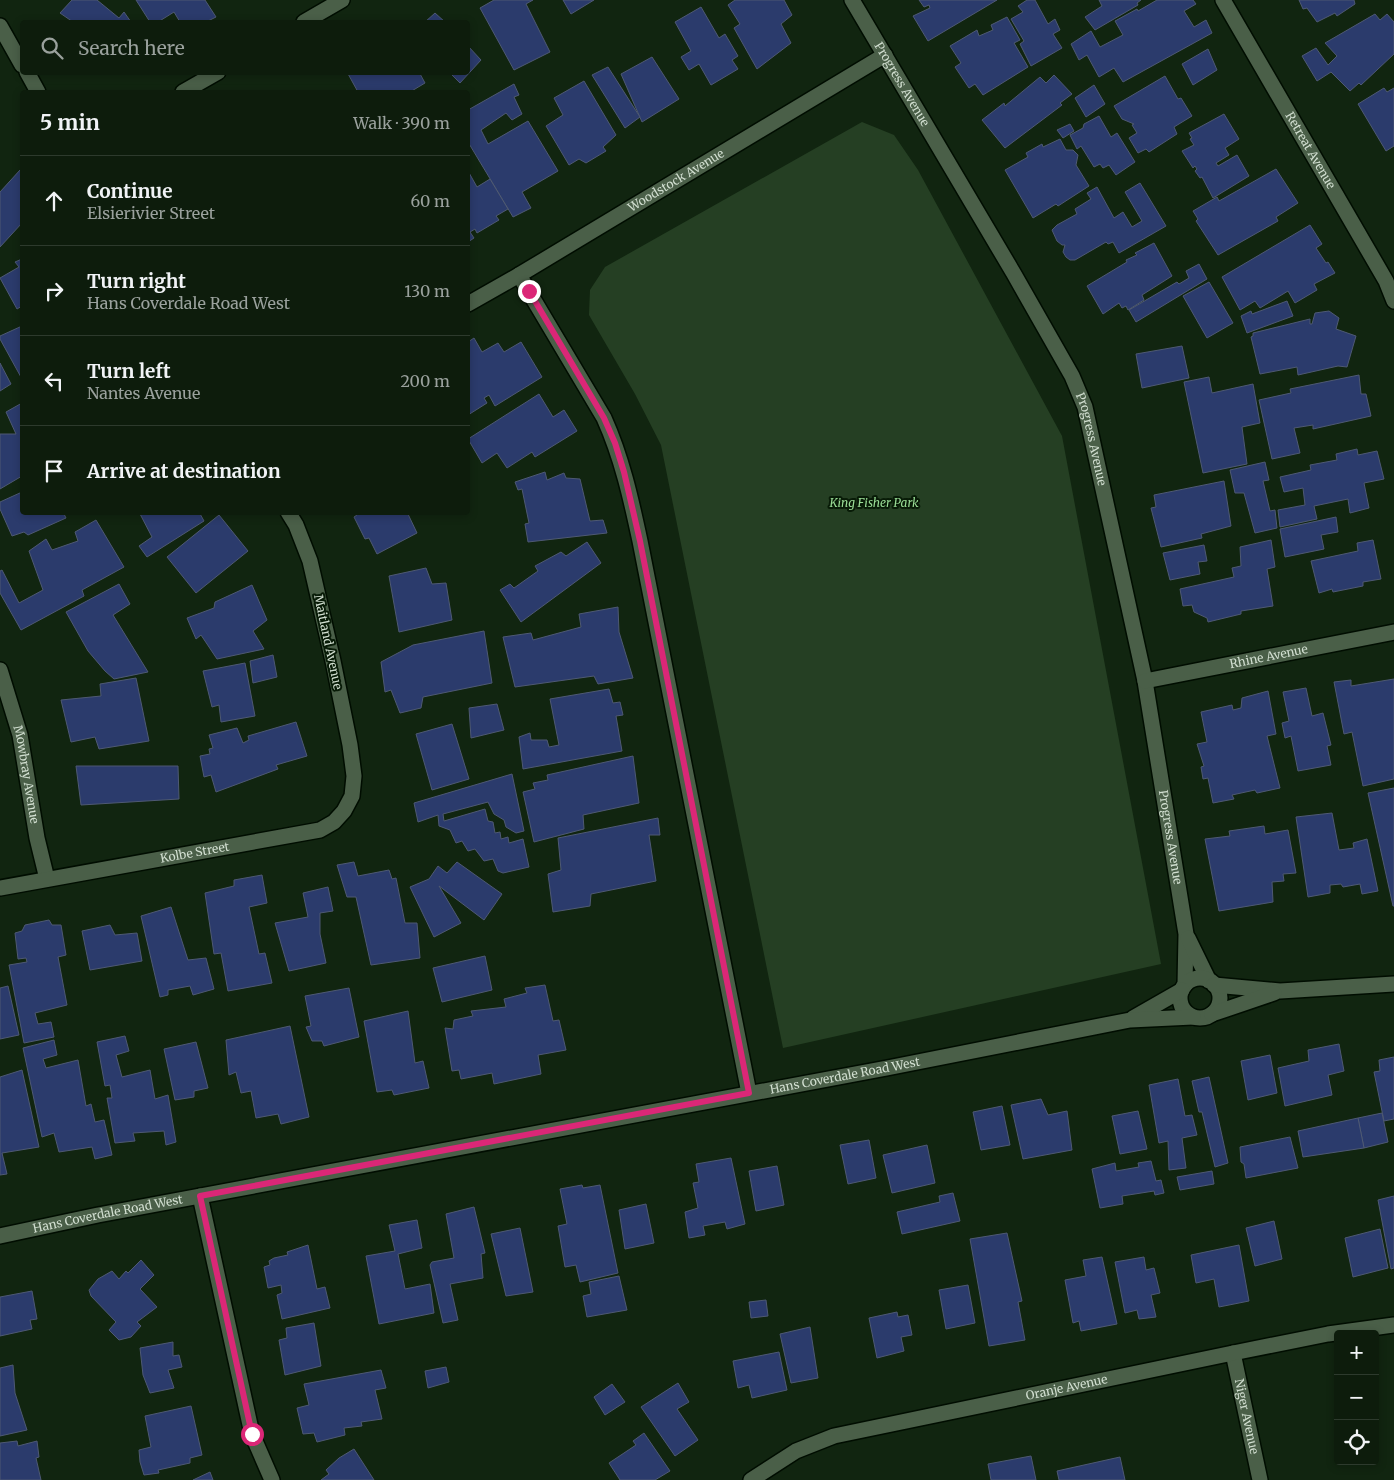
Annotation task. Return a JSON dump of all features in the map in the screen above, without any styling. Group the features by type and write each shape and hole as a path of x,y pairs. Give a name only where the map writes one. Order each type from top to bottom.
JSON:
{"street":[{"path":"307,20 342,0"},
{"name":"Progress Avenue","path":"852,0 1019,282 1072,376 1082,399 1145,681 1186,934 1184,988"},
{"name":"Retreat Avenue","path":"1223,0 1386,281 1394,301"},
{"path":"0,26 20,61"},
{"name":"Woodstock Avenue","path":"470,303 885,55"},
{"path":"29,75 37,90"},
{"path":"186,90 213,75"},
{"path":"519,275 604,418 615,443 624,472 644,560 749,1093"},
{"name":"Maitland Avenue","path":"290,515 296,525 310,561 333,660 350,745 354,776"},
{"name":"Rhine Avenue","path":"1145,681 1394,632"},
{"name":"Mowbray Avenue","path":"0,670 20,734 37,838 47,879"},
{"name":"Kolbe Street","path":"0,888 320,830 334,822 344,811 352,796 354,776"},
{"name":"Progress Avenue","path":"1186,934 1212,983"},
{"path":"1280,990 1200,1018 1193,1017 1183,1009 1181,1003 1184,988 1191,981 1197,979 1203,979 1212,983 1280,990 1394,984"},
{"path":"1212,983 1218,991 1219,1003 1212,1014"},
{"name":"Hans Coverdale Road West","path":"1130,1020 1184,988"},
{"name":"Hans Coverdale Road West","path":"0,1236 98,1215 1130,1020 1193,1017"},
{"path":"200,1196 252,1434 272,1480"},
{"name":"Oranje Avenue","path":"751,1480 796,1451 834,1436 1328,1334 1394,1325"},
{"name":"Niger Avenue","path":"1233,1353 1260,1480"}],"green space":[{"name":"King Fisher Park","path":"862,122 894,135 918,170 1062,436 1161,964 783,1048 661,445 635,394 589,315 590,290 605,267"}],"building":[{"path":"72,0 97,0 119,18 124,12 130,20 70,20 60,13"},
{"path":"136,0 205,0 216,17 210,20 179,20 174,12 161,20 149,20"},
{"path":"494,0 533,0 526,4 550,52 514,70 480,8"},
{"path":"563,0 594,0 571,14"},
{"path":"735,0 784,0 792,15 781,24 791,43 757,69 734,28 740,24 728,5"},
{"path":"919,0 997,0 928,41 913,16 930,8 929,5 924,7"},
{"path":"1027,0 1035,0 1048,24 1055,19 1060,30 1053,34 1062,48 1031,66 1020,44 1024,41 1011,19 1023,12 1018,6"},
{"path":"1099,0 1141,0 1137,3 1138,5 1095,30 1085,17 1102,6"},
{"path":"1157,0 1193,0 1196,4 1184,11 1194,27 1206,20 1212,33 1123,82 1114,68 1099,77 1087,55 1079,60 1071,44 1091,31 1100,47 1123,35 1115,21"},
{"path":"1299,0 1354,0 1355,4 1337,16 1335,13 1317,22 1307,8 1303,9"},
{"path":"701,7 719,38 725,34 738,56 732,60 738,69 711,85 699,64 689,70 681,57 691,51 675,22"},
{"path":"435,13 443,20 427,20"},
{"path":"1375,14 1380,20 1387,14 1394,22 1394,54 1361,85 1359,83 1350,91 1331,72 1317,81 1302,56 1316,48 1328,65 1337,56 1325,43"},
{"path":"1007,17 1020,40 1014,43 1028,67 983,95 975,84 969,88 955,67 961,63 950,46 977,30 979,36 993,30 991,25"},
{"path":"470,48 481,60 470,72"},
{"path":"1208,49 1217,70 1193,85 1182,64"},
{"path":"652,57 679,99 642,122 621,74"},
{"path":"608,67 640,117 625,128 592,75"},
{"path":"349,75 421,75 425,83 413,90 357,90"},
{"path":"452,75 467,75 460,83"},
{"path":"1054,75 1072,94 1060,103 1062,105 1005,148 982,120 1004,103 1005,106 1040,77 1046,83"},
{"path":"1165,76 1178,99 1181,98 1192,116 1174,127 1177,134 1149,152 1146,149 1138,153 1129,138 1137,133 1132,125 1134,124 1122,119 1114,106"},
{"path":"584,81 616,135 603,147 606,151 586,163 579,159 569,165 546,126 563,115 554,98"},
{"path":"514,84 519,95 514,97 522,114 512,120 506,113 481,130 488,144 528,121 558,171 522,192 531,208 513,217 470,145 470,109"},
{"path":"1094,85 1105,104 1086,117 1075,98"},
{"path":"1384,88 1387,92 1394,88 1394,146 1386,151 1358,104"},
{"path":"1224,114 1239,139 1225,148 1229,155 1216,163 1218,166 1237,155 1249,176 1213,198 1202,177 1200,178 1195,171 1197,169 1195,166 1193,168 1182,151 1194,145 1189,133"},
{"path":"1099,116 1111,137 1117,133 1135,162 1116,175 1109,165 1103,168 1100,164 1094,167 1081,146 1077,149 1070,135 1083,128 1084,124"},
{"path":"1070,124 1074,131 1063,138 1057,130"},
{"path":"1060,139 1066,150 1073,150 1078,155 1076,165 1089,186 1058,206 1056,204 1033,218 1005,170 1028,157 1026,153 1042,144 1043,147"},
{"path":"1276,169 1298,203 1276,217 1278,221 1218,255 1196,221 1198,219 1193,211 1217,197 1219,201"},
{"path":"20,170 20,225 0,247 0,192"},
{"path":"470,175 477,187 490,179 508,209 496,216 499,220 477,233 475,229 470,232"},
{"path":"1140,183 1166,226 1119,253 1113,242 1108,244 1106,242 1075,260 1070,260 1066,257 1063,252 1065,245 1057,241 1052,230 1057,225 1077,214 1075,209 1091,199 1087,193 1097,187 1114,218 1123,212 1132,227 1142,221 1125,192"},
{"path":"1310,225 1322,244 1316,248 1335,273 1314,284 1317,290 1295,303 1288,291 1260,308 1255,301 1240,310 1222,277"},
{"path":"470,232 474,238 470,241"},
{"path":"1154,243 1172,276 1142,295 1144,300 1128,310 1126,306 1122,308 1119,303 1103,314 1087,286 1127,262 1126,260 1137,255 1135,253"},
{"path":"20,260 20,307 17,309 0,278 19,267 15,262"},
{"path":"1199,264 1207,279 1136,322 1129,310 1177,282 1179,284 1189,278 1186,271"},
{"path":"1209,282 1233,323 1207,338 1183,296"},
{"path":"1287,301 1293,316 1247,333 1241,316 1251,311 1252,314"},
{"path":"1329,311 1339,318 1336,329 1356,336 1347,367 1338,366 1298,375 1297,367 1260,374 1251,337 1253,333 1310,319 1310,324 1312,324 1315,313"},
{"path":"20,327 20,375 0,339 0,336"},
{"path":"474,338 482,352 498,343 504,352 521,342 542,377 495,406 489,395 484,398 487,403 470,414 470,341"},
{"path":"1182,346 1189,378 1142,388 1136,354"},
{"path":"0,363 11,384 0,391"},
{"path":"1359,375 1361,394 1366,394 1371,416 1313,429 1313,425 1294,428 1300,453 1272,459 1259,400 1291,393 1290,389"},
{"path":"1209,377 1212,393 1253,384 1260,423 1242,427 1247,464 1203,473 1184,382"},
{"path":"539,394 553,417 564,410 577,431 535,457 532,452 507,468 497,453 482,463 470,442 470,438"},
{"path":"20,404 20,477 0,489 0,434 16,434 6,412"},
{"path":"1357,449 1358,455 1377,451 1384,479 1364,483 1369,508 1350,513 1348,499 1314,506 1317,519 1280,527 1278,510 1305,505 1303,488 1284,492 1280,477 1311,470 1310,465 1337,460 1336,454"},
{"path":"1265,462 1269,480 1263,481 1270,511 1275,510 1277,528 1255,533 1244,493 1235,493 1230,470"},
{"path":"545,472 547,480 564,473 566,478 580,479 590,521 603,520 607,533 528,542 525,524 529,523 522,489 518,490 515,482"},
{"path":"1224,481 1231,526 1201,534 1202,538 1161,547 1151,508 1156,507 1154,495"},
{"path":"20,493 20,515 64,515 66,518 28,535 24,532 12,536 0,509 0,502"},
{"path":"141,515 201,515 204,521 147,557 139,546 152,537"},
{"path":"219,515 248,551 196,593 167,557"},
{"path":"357,515 408,515 417,533 377,554 369,538 365,539 354,517"},
{"path":"1336,517 1338,532 1321,535 1324,549 1285,557 1280,529"},
{"path":"96,520 124,567 82,590 84,596 21,630 0,593 0,571 2,570 19,603 43,590 29,551 46,539 52,550 78,541 75,532"},
{"path":"1271,540 1275,567 1267,569 1273,606 1241,611 1241,614 1208,622 1207,618 1194,612 1192,605 1183,606 1180,589 1234,577 1232,568 1241,566 1240,547"},
{"path":"1373,540 1381,579 1363,582 1363,586 1333,592 1332,589 1319,593 1311,561 1358,551 1357,543"},
{"path":"587,542 601,563 521,622 500,590 510,584 514,588 538,571 535,566 561,552 566,556"},
{"path":"1204,545 1207,561 1198,562 1200,574 1170,580 1163,553"},
{"path":"426,568 432,584 446,583 452,620 399,632 389,576"},
{"path":"119,584 130,604 113,615 148,672 114,679 88,651 66,612"},
{"path":"252,585 267,620 253,631 264,649 217,659 201,635 196,639 187,618 214,608 215,602"},
{"path":"618,607 619,632 633,678 598,684 594,676 515,687 503,637 531,633 533,640 581,627 579,614"},
{"path":"484,631 492,683 423,697 421,708 400,713 391,690 385,692 381,662 413,645"},
{"path":"273,655 277,677 253,683 250,661"},
{"path":"245,663 255,716 221,722 219,705 212,707 203,671"},
{"path":"136,678 149,741 99,749 95,737 71,742 61,700 101,696 100,684"},
{"path":"1394,679 1394,779 1363,786 1352,732 1344,734 1334,682 1351,680 1351,686"},
{"path":"1306,688 1312,716 1323,713 1331,745 1327,746 1331,765 1298,771 1291,736 1285,738 1282,723 1289,721 1283,692"},
{"path":"609,689 613,703 620,702 623,715 616,716 622,751 523,769 519,737 530,733 531,740 547,740 549,747 559,745 550,699"},
{"path":"1268,691 1276,734 1267,736 1280,788 1257,793 1255,790 1232,795 1234,799 1213,803 1208,778 1203,779 1201,767 1204,766 1197,744 1207,742 1201,712 1232,705 1233,710 1241,708 1242,698"},
{"path":"497,704 504,730 471,738 469,708"},
{"path":"296,722 307,756 276,765 278,769 216,792 211,775 204,777 200,756 210,754 209,749 213,748 209,735 237,728 243,743 249,740 248,736"},
{"path":"452,724 469,779 432,790 416,734"},
{"path":"633,756 639,803 583,815 584,829 534,842 523,792 535,789 533,783 548,780 547,775"},
{"path":"76,766 178,766 179,799 81,805"},
{"path":"512,774 524,831 516,833 506,827 504,820 494,814 488,802 443,814 444,821 485,809 488,821 493,822 495,833 500,832 501,839 508,837 509,843 523,839 529,867 503,873 498,871 493,859 484,861 475,849 468,851 462,841 456,843 450,830 439,826 438,815 418,822 414,803"},
{"path":"1394,788 1394,906 1393,906 1368,793"},
{"path":"1332,813 1339,850 1354,848 1353,843 1367,839 1378,891 1362,894 1360,884 1343,887 1341,884 1330,885 1330,893 1308,897 1296,817"},
{"path":"658,818 660,835 649,835 656,881 591,894 590,906 553,912 548,874 561,870 558,838"},
{"path":"1264,826 1265,834 1288,830 1296,873 1283,874 1284,881 1272,882 1273,902 1219,911 1205,839 1230,836 1229,831"},
{"path":"354,862 358,876 389,870 392,879 396,878 405,923 417,923 420,958 371,965 356,897 347,897 337,865"},
{"path":"457,862 502,894 484,920 439,886 461,923 434,937 410,887 429,879 438,866 447,873"},
{"path":"262,875 267,903 249,907 259,954 265,953 272,983 228,991 221,953 214,954 205,893 234,886 234,880"},
{"path":"328,887 333,911 320,913 320,934 326,963 289,971 275,923 308,917 303,893"},
{"path":"171,907 188,960 206,958 214,989 193,995 190,986 168,990 168,995 160,997 141,916"},
{"path":"49,920 52,925 61,925 66,955 58,957 67,1005 35,1013 38,1024 51,1022 54,1037 24,1043 9,965 27,962 26,958 18,959 15,933 22,931 25,925"},
{"path":"110,925 115,935 137,933 142,961 90,970 82,931"},
{"path":"485,956 492,990 442,1002 433,968"},
{"path":"545,985 553,1021 559,1020 566,1050 538,1055 541,1074 494,1084 492,1073 461,1079 459,1070 452,1071 445,1028 453,1029 454,1020 473,1016 471,1011 506,1007 504,999 527,993 525,988"},
{"path":"8,986 19,1035 0,1039 0,988"},
{"path":"349,988 359,1037 324,1046 322,1041 312,1041 306,1027 311,1026 305,996"},
{"path":"408,1011 415,1063 423,1061 429,1088 394,1095 392,1090 377,1092 364,1021"},
{"path":"290,1026 309,1117 281,1124 278,1114 256,1118 251,1091 241,1093 236,1072 229,1075 226,1040"},
{"path":"125,1036 129,1051 116,1055 122,1077 150,1070 155,1099 168,1095 176,1142 166,1145 164,1131 133,1133 135,1141 115,1143 107,1098 112,1098 110,1085 105,1086 97,1042"},
{"path":"54,1040 57,1055 43,1059 46,1068 78,1060 86,1106 91,1104 95,1122 104,1120 112,1155 95,1159 92,1147 59,1152 54,1133 42,1137 23,1048"},
{"path":"196,1042 208,1088 194,1091 194,1097 175,1100 164,1049"},
{"path":"1339,1044 1344,1071 1328,1075 1332,1095 1285,1106 1278,1068 1309,1061 1308,1050"},
{"path":"1270,1055 1277,1093 1248,1100 1241,1061"},
{"path":"1394,1057 1394,1119 1384,1121 1374,1072 1380,1071 1379,1060"},
{"path":"22,1070 39,1147 2,1153 7,1174 0,1175 0,1077"},
{"path":"1209,1077 1228,1163 1215,1167 1202,1112 1199,1112 1192,1081"},
{"path":"1178,1079 1185,1116 1192,1115 1197,1135 1182,1138 1186,1168 1169,1170 1168,1141 1159,1143 1149,1085"},
{"path":"1041,1099 1048,1115 1067,1111 1072,1150 1023,1159 1011,1105"},
{"path":"1002,1106 1010,1145 981,1150 973,1112"},
{"path":"1138,1111 1147,1149 1120,1154 1112,1116"},
{"path":"1382,1113 1388,1142 1364,1148 1358,1118"},
{"path":"1358,1118 1364,1148 1303,1157 1298,1131"},
{"path":"1290,1137 1298,1168 1246,1178 1244,1164 1241,1162 1240,1147"},
{"path":"869,1140 876,1178 848,1184 840,1145"},
{"path":"927,1145 935,1183 892,1193 883,1155"},
{"path":"731,1158 745,1224 727,1229 725,1222 703,1226 705,1235 689,1238 685,1212 698,1208 693,1183 699,1182 696,1164"},
{"path":"1151,1161 1156,1181 1161,1180 1164,1193 1155,1195 1154,1191 1122,1196 1123,1204 1100,1208 1092,1169 1115,1163 1116,1171 1139,1167 1138,1163"},
{"path":"777,1166 784,1205 756,1211 749,1171"},
{"path":"1212,1171 1214,1184 1180,1190 1177,1177"},
{"path":"582,1185 583,1188 600,1185 618,1273 580,1282 576,1265 565,1267 558,1226 567,1224 560,1189"},
{"path":"953,1193 960,1221 902,1234 897,1212 940,1202 939,1196"},
{"path":"1394,1196 1394,1268 1391,1269 1378,1200"},
{"path":"646,1204 654,1243 625,1249 619,1210"},
{"path":"474,1207 485,1253 481,1254 483,1278 450,1284 458,1320 443,1323 430,1265 432,1262 454,1258 446,1214"},
{"path":"417,1220 422,1248 398,1254 405,1289 430,1284 434,1313 379,1324 366,1256 395,1251 389,1225"},
{"path":"1274,1221 1282,1259 1255,1266 1246,1228"},
{"path":"520,1228 533,1292 506,1296 491,1234"},
{"path":"1380,1229 1388,1268 1353,1277 1345,1238"},
{"path":"1007,1233 1022,1301 1018,1302 1025,1340 989,1346 970,1239"},
{"path":"308,1245 317,1289 325,1287 330,1308 282,1319 277,1295 282,1293 281,1285 268,1288 264,1267 270,1265 269,1261 274,1258 288,1255 287,1252"},
{"path":"1239,1245 1249,1301 1219,1307 1214,1279 1196,1283 1191,1255"},
{"path":"1102,1257 1117,1324 1081,1331 1079,1321 1073,1323 1065,1280 1086,1276 1083,1260"},
{"path":"1144,1257 1146,1270 1154,1268 1160,1293 1151,1295 1156,1317 1139,1319 1137,1310 1125,1313 1115,1262"},
{"path":"141,1260 154,1275 140,1289 157,1307 137,1322 141,1326 131,1337 119,1340 109,1330 116,1322 91,1296 89,1290 98,1279 112,1271 119,1279"},
{"path":"619,1276 627,1310 587,1317 583,1296 591,1294 589,1282"},
{"path":"968,1285 975,1323 946,1329 939,1290"},
{"path":"32,1291 37,1319 30,1320 32,1329 0,1336 0,1297"},
{"path":"766,1300 768,1316 751,1318 749,1302"},
{"path":"897,1312 898,1317 908,1315 912,1335 901,1337 904,1351 877,1358 869,1318"},
{"path":"314,1323 321,1366 285,1375 279,1340 287,1338 286,1328"},
{"path":"810,1327 818,1378 791,1383 780,1334"},
{"path":"173,1342 173,1356 179,1355 182,1367 168,1370 174,1388 150,1393 143,1375 140,1348"},
{"path":"779,1352 787,1390 752,1398 749,1385 738,1388 733,1361"},
{"path":"13,1365 15,1393 27,1430 0,1436 0,1368"},
{"path":"446,1367 449,1382 428,1388 425,1371"},
{"path":"381,1370 386,1388 375,1390 382,1419 361,1422 362,1426 344,1428 345,1435 317,1442 314,1433 303,1434 297,1408 309,1405 304,1384"},
{"path":"678,1383 689,1402 677,1409 698,1440 675,1456 641,1407"},
{"path":"612,1384 625,1402 605,1415 594,1397"},
{"path":"191,1406 202,1455 190,1458 190,1463 158,1470 159,1473 144,1475 139,1450 151,1447 145,1416"},
{"path":"644,1433 670,1471 655,1480 620,1480 609,1463 636,1445 633,1441"},
{"path":"17,1441 18,1446 37,1441 39,1457 36,1458 41,1480 0,1480 0,1443"},
{"path":"354,1449 374,1480 321,1480 329,1474 326,1470 339,1458"},
{"path":"1031,1456 1036,1480 991,1480 988,1464"},
{"path":"1120,1457 1125,1480 1059,1480 1057,1471"},
{"path":"210,1472 213,1480 193,1480"}],"route":[{"path":"252,1434 200,1196 749,1093 640,541 624,472 615,443 604,418 529,291"}]}
